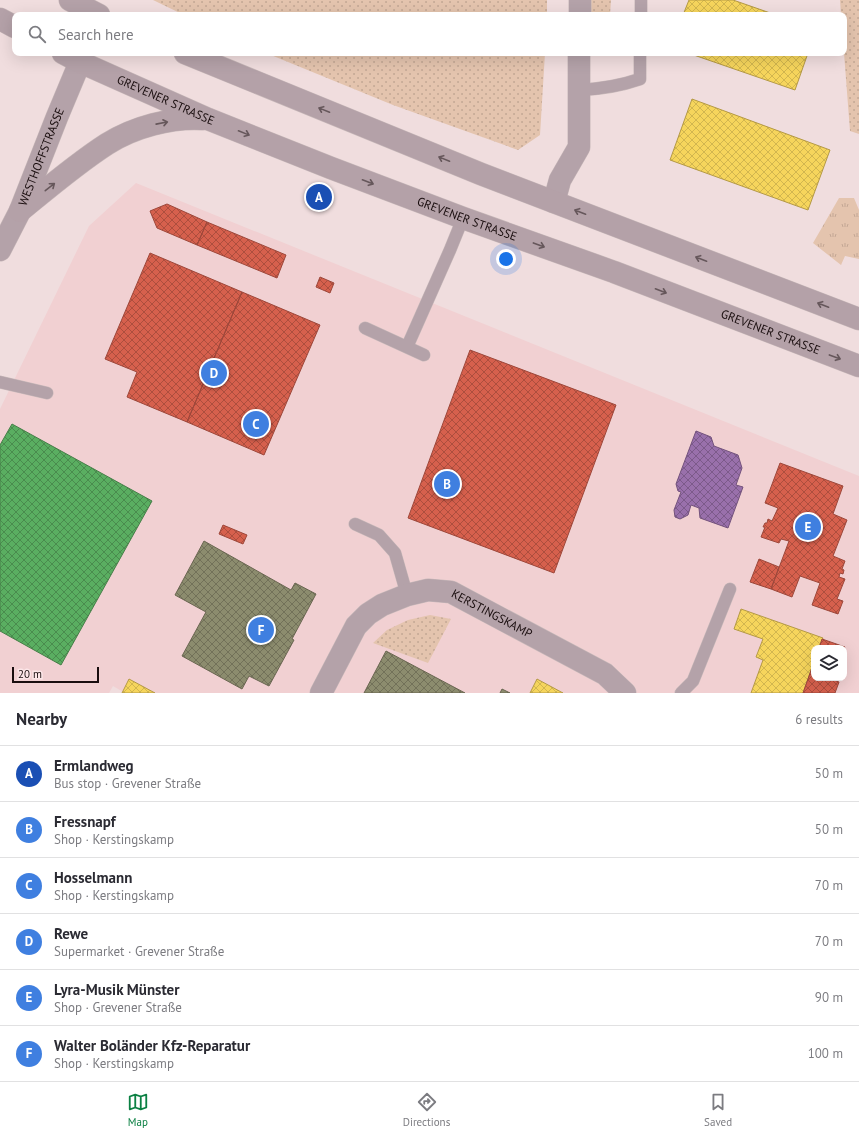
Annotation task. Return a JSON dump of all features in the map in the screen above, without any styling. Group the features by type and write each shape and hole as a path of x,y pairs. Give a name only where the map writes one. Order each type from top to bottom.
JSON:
{"main road":[{"path":"70,0 93,12"},
{"path":"0,19 12,25"},
{"name":"GREVENER STRASSE","path":"75,56 208,119 331,168 463,218 614,272 859,366"},
{"path":"192,56 480,174 859,319"},
{"path":"20,211 108,143 126,134 153,125 191,118 208,119"}],"street":[{"path":"580,0 580,12"},
{"name":"WESTHOFFSTRASSE","path":"0,250 20,211 57,117 75,56"},
{"path":"554,202 560,180 579,147 579,56"},
{"name":"KERSTINGSKAMP","path":"321,693 356,626 368,614 382,605 407,595 428,590 451,592 605,674 625,693"}],"lane":[{"path":"641,0 641,12"},
{"path":"579,90 607,88 640,79 640,56"},
{"path":"407,347 463,218"},
{"path":"365,328 424,355"},
{"path":"0,382 47,393"},
{"path":"355,524 379,535 395,553 407,595"},
{"path":"681,693 693,681 730,589"}],"shaded area":[{"path":"136,183 859,476 859,693 125,693 113,686 109,693 0,693 0,409 89,226"}],"green space":[{"path":"153,0 547,0 547,12 178,12"},
{"path":"591,0 611,0 610,12 591,12"},
{"path":"840,0 859,0 859,134 850,131 844,56 847,56 847,12 841,12"},
{"path":"273,56 545,56 540,135 518,150 393,105"},
{"path":"839,198 854,198 859,210 859,259 845,256 841,265 813,243"},
{"path":"430,615 451,619 428,663 373,643 387,630 408,620"}],"building: Homes":[{"path":"689,0 733,0 767,12 684,12"},
{"path":"697,56 807,56 795,90"},
{"path":"692,99 830,150 808,210 670,160"},
{"path":"741,609 823,638 820,645 811,645 811,670 803,693 751,693 763,660 756,657 763,639 734,629"},
{"path":"129,679 155,693 122,693"},
{"path":"537,679 563,693 530,693"}],"building: Shops":[{"path":"167,204 207,222 197,245 157,228 150,211"},
{"path":"207,222 286,255 277,278 197,245"},
{"path":"150,253 242,292 187,422 127,397 137,372 105,359"},
{"path":"320,277 334,283 330,293 316,287"},
{"path":"242,292 320,325 264,455 187,422"},
{"path":"470,350 616,405 554,573 408,518"},
{"path":"780,463 843,486 833,514 847,520 833,556 845,561 842,569 844,570 843,574 840,573 839,577 845,579 837,599 843,601 838,614 812,605 820,583 800,576 792,597 771,589 789,541 781,539 779,543 761,537 765,523 767,523 768,519 772,521 778,508 765,503"},
{"path":"223,525 247,535 243,544 219,534"},
{"path":"759,559 779,567 771,589 750,582"},
{"path":"822,639 839,645 820,645"},
{"path":"811,670 811,681 839,682 835,693 803,693"}],"building: Offices":[{"path":"696,431 711,437 714,446 738,455 742,468 736,485 743,487 728,528 700,518 699,508 691,505 688,515 680,519 675,517 674,510 681,492 678,491 676,484"}],"building: Public":[{"path":"12,424 152,501 61,665 0,631 0,445"}],"building: Industry":[{"path":"204,541 291,590 295,583 316,594 292,639 294,640 269,686 249,676 242,689 182,656 206,612 175,595"},
{"path":"386,651 465,693 364,693"},
{"path":"502,689 510,693 500,693"}],"place":[{"name":"Ermlandweg","path":"319,197"},
{"name":"Rewe","path":"214,373"},
{"name":"Hosselmann","path":"256,424"},
{"name":"Fressnapf","path":"447,484"},
{"name":"Lyra-Musik Münster","path":"808,527"},
{"name":"Walter Boländer Kfz-Reparatur","path":"261,630"}]}
